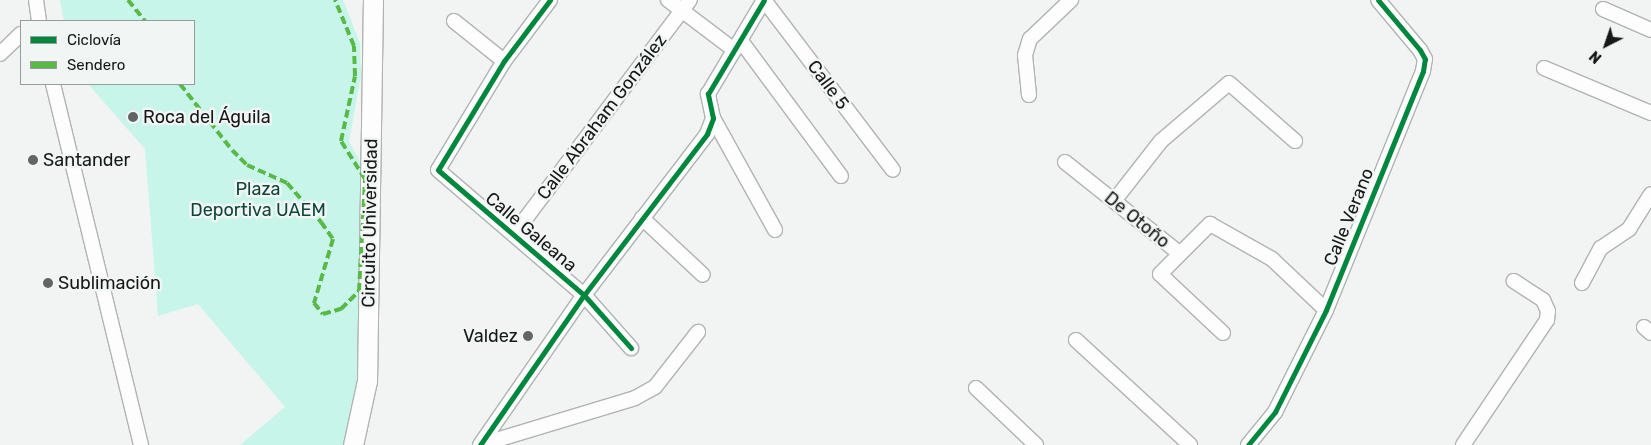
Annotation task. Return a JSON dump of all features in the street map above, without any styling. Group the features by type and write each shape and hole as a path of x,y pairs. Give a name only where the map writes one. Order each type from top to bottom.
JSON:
{"street":[{"path":"36,0 38,20"},
{"name":"Circuito Universidad","path":"353,445 367,381 373,0"},
{"path":"454,22 504,61 550,0"},
{"path":"668,0 686,5 738,45 841,176"},
{"path":"764,0 708,94 713,118 775,230"},
{"name":"Calle 5","path":"764,0 893,170"},
{"path":"1029,95 1025,55 1030,39 1071,0"},
{"name":"Calle Verano","path":"1248,445 1275,412 1326,310 1424,71 1425,60 1420,50 1378,0"},
{"name":"Calle Abraham González","path":"514,234 686,5"},
{"path":"1603,9 1651,30"},
{"path":"0,54 20,35"},
{"name":"Calle Galeana","path":"504,61 438,170 584,295 631,348"},
{"path":"1544,68 1651,113"},
{"path":"1114,201 1161,141 1229,83 1295,141"},
{"path":"52,85 141,445"},
{"path":"486,443 584,295 707,134 713,118"},
{"name":"De Otoño","path":"1065,162 1179,253 1210,224 1272,259 1326,310"},
{"path":"1582,283 1601,248 1629,229 1651,194"},
{"path":"642,218 703,274"},
{"path":"1179,253 1160,274 1223,333"},
{"path":"1463,445 1547,320 1548,311 1543,300 1514,281"},
{"path":"486,443 635,398 655,387 698,332"},
{"path":"1076,340 1190,445"},
{"path":"976,388 1032,444"}],"green space":[{"name":"Plaza Deportiva UAEM","path":"60,0 343,0 360,43 361,76 349,141 368,177 359,365 348,445 240,445 285,407 198,304 158,316 145,149 89,85 195,85 195,20 64,20"}],"marked path":[{"path":"128,0 144,20"},
{"path":"181,85 232,150 247,165 287,183 321,222 333,239 314,303 323,314 341,309 359,291 365,179 341,141 355,76 354,46 335,0"}],"cycle path":[{"path":"550,0 504,61 438,170 584,295 631,348"},
{"path":"480,445 584,295 707,134 713,118 708,94 764,0"},
{"path":"1248,445 1275,412 1326,310 1423,71 1425,59 1420,50 1378,0"}],"place":[{"name":"Roca del Águila","path":"133,117"},
{"name":"Santander","path":"33,160"},
{"name":"Sublimación","path":"48,283"},
{"name":"Valdez","path":"528,336"}]}
